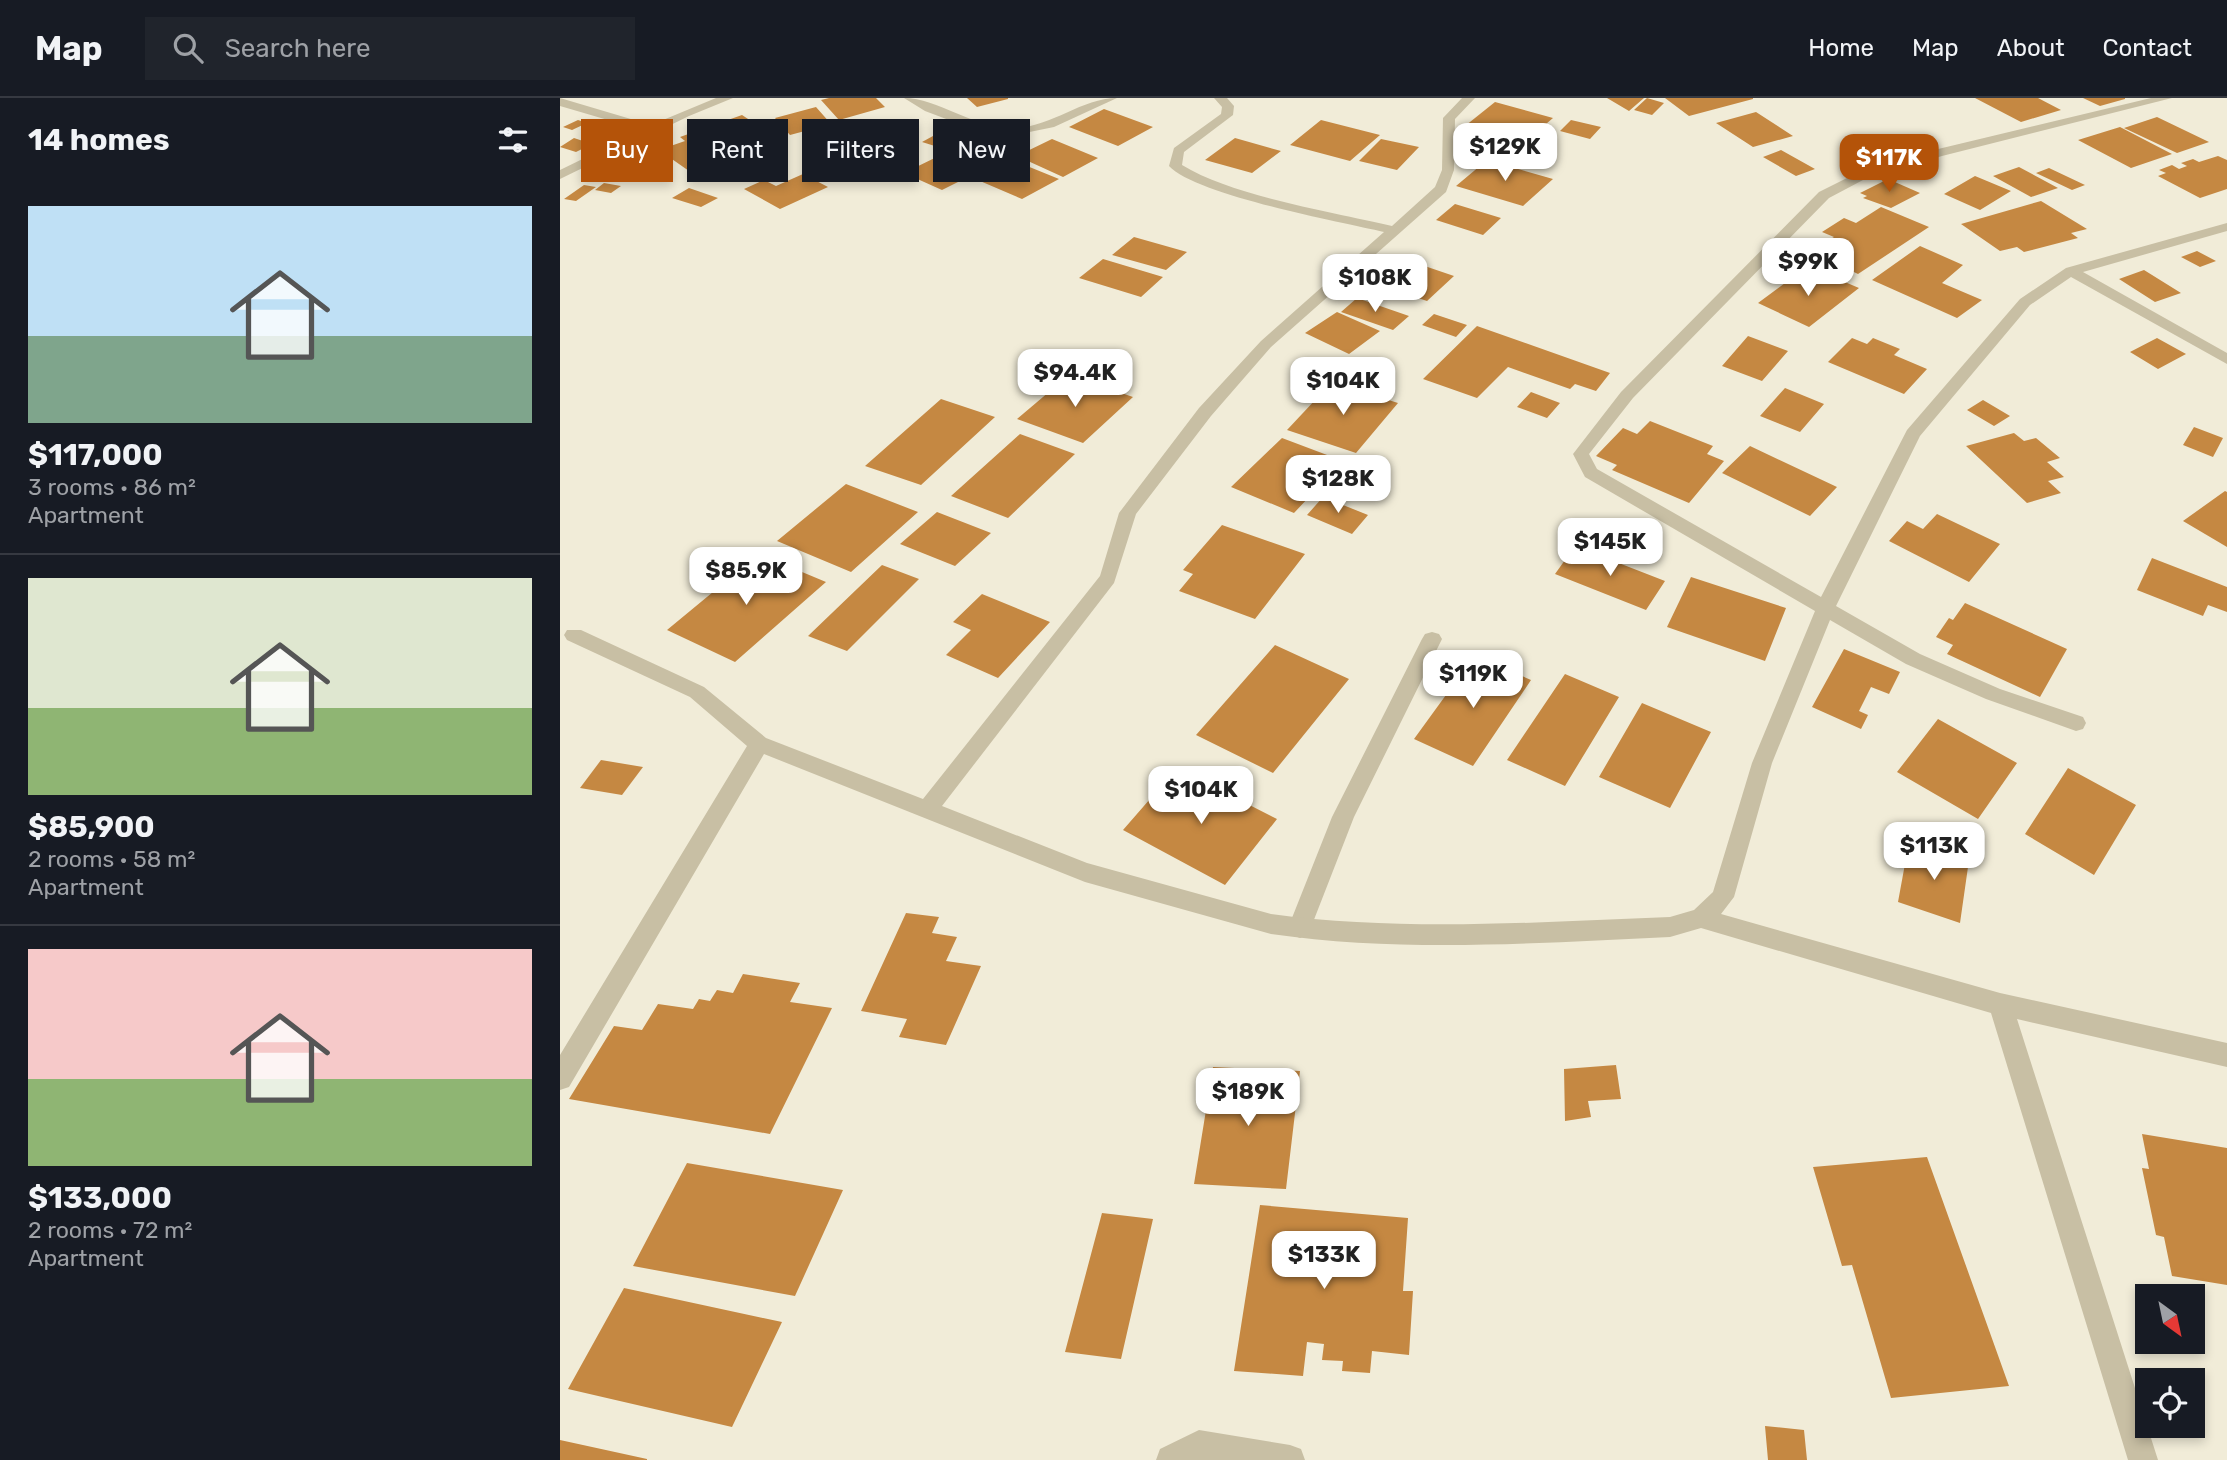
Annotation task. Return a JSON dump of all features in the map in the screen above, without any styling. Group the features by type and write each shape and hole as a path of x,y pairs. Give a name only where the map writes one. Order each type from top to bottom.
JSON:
{"street":[{"path":"673,119 727,98"},
{"path":"910,98 974,127 1006,134 1040,129 1111,98"},
{"path":"1220,98 1228,106 1227,115 1178,151 1175,166 1181,173 1216,185 1393,230"},
{"path":"929,808 1108,578 1128,513 1205,412 1266,344 1441,189 1448,170 1448,118 1469,98"},
{"path":"2076,723 1993,695 1913,659 1826,606 1591,473 1581,454 1627,395 1824,195 1859,177 1938,153 2166,98"},
{"path":"560,102 618,119"},
{"path":"560,175 581,164"},
{"path":"574,635 697,692 759,744 929,808 1086,872 1271,924 1300,928 1467,935 1670,927 1701,918 1723,897 1762,763 1826,606 1913,434 2025,302 2071,271 2227,227"},
{"path":"2071,271 2227,359"},
{"path":"1300,928 1317,873 1334,833 1432,639"},
{"path":"560,1078 759,744"},
{"path":"1701,918 2000,1004 2227,1055"},
{"path":"2000,1004 2143,1460"},
{"path":"1171,1460 1199,1445 1290,1460"}],"building":[{"path":"876,98 885,107 838,119 821,100"},
{"path":"967,98 1008,98 1008,99 977,107"},
{"path":"1607,98 1644,98 1629,111"},
{"path":"1647,98 1664,103 1652,115 1634,110"},
{"path":"1665,98 1753,98 1753,99 1689,116"},
{"path":"1975,98 2038,98 2061,110 2021,122"},
{"path":"2083,98 2125,98 2125,99 2100,106"},
{"path":"1495,102 1553,118 1525,142 1465,126"},
{"path":"816,107 827,119 802,119 802,132 790,135 788,119 775,118"},
{"path":"1104,109 1153,127 1118,146 1069,127"},
{"path":"1756,112 1793,136 1753,147 1716,123"},
{"path":"742,115 748,119 731,119"},
{"path":"2157,117 2209,142 2177,153 2124,128"},
{"path":"1321,120 1380,135 1350,161 1290,145"},
{"path":"1571,120 1601,127 1590,139 1560,131"},
{"path":"581,121 581,126 572,130 563,127"},
{"path":"2120,127 2172,154 2131,168 2078,140"},
{"path":"687,135 687,170 673,160 673,145 685,141 680,137"},
{"path":"933,136 933,145 922,142"},
{"path":"574,138 581,140 581,150 576,152 560,147"},
{"path":"1235,138 1281,151 1252,173 1205,160"},
{"path":"1052,139 1098,158 1063,177 1030,162 1030,150"},
{"path":"1381,139 1419,147 1397,170 1359,161"},
{"path":"1781,150 1815,169 1796,176 1763,157"},
{"path":"2218,156 2227,160 2227,189 2200,198 2158,176 2166,173 2159,170 2172,165 2179,169 2187,166 2181,163 2193,159 2199,162"},
{"path":"933,159 933,182 958,182 942,190 919,180 919,166"},
{"path":"1487,160 1553,179 1523,206 1456,186"},
{"path":"1030,167 1059,179 1022,199 982,182 1030,182"},
{"path":"2019,167 2058,188 2031,197 1993,176"},
{"path":"2049,168 2085,185 2072,190 2036,173"},
{"path":"802,174 802,182 818,182 828,187 780,209 744,189 760,182 776,186"},
{"path":"1975,176 2011,191 1980,210 1944,194"},
{"path":"1888,179 1920,193 1891,208 1863,198 1867,196 1860,193"},
{"path":"604,183 621,186 611,193 595,190"},
{"path":"584,185 596,187 576,201 564,199"},
{"path":"689,188 718,198 701,207 672,198"},
{"path":"2041,201 2087,229 2071,233 2078,238 2024,252 2017,247 2000,251 1961,224"},
{"path":"1455,204 1501,218 1483,235 1436,220"},
{"path":"1881,207 1929,227 1858,274 1811,251 1834,237 1822,232 1844,218 1856,223"},
{"path":"1134,237 1187,252 1166,270 1112,255"},
{"path":"1920,246 1963,265 1942,283 1982,300 1957,318 1872,280"},
{"path":"2197,251 2216,261 2200,267 2181,257"},
{"path":"1103,259 1163,277 1141,297 1079,278"},
{"path":"1407,260 1454,276 1427,301 1379,285"},
{"path":"2144,270 2181,293 2155,302 2119,279"},
{"path":"1797,274 1815,283 1826,274 1859,288 1809,327 1758,303"},
{"path":"1357,298 1409,316 1393,330 1341,312"},
{"path":"1337,312 1380,331 1349,354 1305,333"},
{"path":"1434,314 1467,325 1456,337 1422,325"},
{"path":"1477,326 1610,373 1596,391 1575,384 1570,389 1508,367 1477,398 1423,379"},
{"path":"1748,336 1788,351 1762,381 1722,366"},
{"path":"1852,338 1867,344 1873,338 1900,349 1894,355 1927,369 1904,394 1828,362"},
{"path":"2157,338 2186,354 2158,369 2130,352"},
{"path":"1069,375 1133,397 1083,443 1017,419"},
{"path":"1332,382 1398,403 1356,453 1287,430"},
{"path":"1785,388 1824,404 1800,432 1760,416"},
{"path":"1531,392 1560,403 1547,418 1517,407"},
{"path":"941,399 995,417 921,485 865,466"},
{"path":"1983,400 2010,416 1994,426 1967,410"},
{"path":"1650,421 1713,446 1707,454 1724,461 1689,503 1612,470 1617,465 1596,456 1623,428 1637,434"},
{"path":"2194,427 2223,438 2213,457 2183,445"},
{"path":"2014,433 2024,441 2036,438 2060,458 2047,462 2064,477 2048,481 2061,493 2027,503 1966,446"},
{"path":"1020,434 1075,454 1008,518 951,496"},
{"path":"1282,438 1343,461 1294,513 1231,487"},
{"path":"1750,446 1837,487 1810,516 1722,473"},
{"path":"846,484 918,512 851,572 777,541"},
{"path":"2227,492 2227,547 2183,521"},
{"path":"1323,497 1368,515 1352,534 1307,515"},
{"path":"937,512 991,533 955,566 900,544"},
{"path":"1937,514 2000,544 1969,582 1889,541 1907,521 1923,529"},
{"path":"1222,525 1305,554 1255,619 1179,591 1193,574 1183,570"},
{"path":"1575,546 1665,581 1646,610 1555,574"},
{"path":"759,554 826,582 735,662 667,630"},
{"path":"2152,558 2227,587 2227,612 2208,605 2203,616 2137,590"},
{"path":"882,565 919,579 847,651 808,636"},
{"path":"1691,577 1786,608 1765,661 1667,627"},
{"path":"982,594 1050,622 998,678 946,655 971,630 953,622"},
{"path":"1965,603 2067,649 2040,697 1947,654 1953,645 1936,637 1949,618 1953,620"},
{"path":"1275,645 1349,679 1273,773 1196,735"},
{"path":"1844,649 1900,672 1889,694 1871,687 1859,711 1868,715 1861,729 1812,707"},
{"path":"1475,655 1531,680 1473,766 1414,739"},
{"path":"1565,674 1619,697 1565,786 1507,760"},
{"path":"1642,703 1711,732 1670,808 1599,777"},
{"path":"1938,719 2017,763 1978,819 1897,772"},
{"path":"601,760 643,767 622,795 580,788"},
{"path":"1177,768 1277,819 1225,885 1123,830"},
{"path":"2068,768 2136,805 2094,875 2025,834"},
{"path":"1909,842 1969,860 1960,923 1898,902"},
{"path":"906,913 939,917 932,933 957,937 946,961 981,966 946,1045 899,1037 907,1019 861,1011"},
{"path":"743,974 800,983 790,1002 832,1008 770,1134 569,1099 614,1026 642,1030 658,1004 693,1009 699,999 710,1001 717,990 733,993"},
{"path":"1616,1065 1621,1099 1588,1101 1591,1117 1565,1121 1564,1069"},
{"path":"1213,1067 1300,1071 1286,1189 1194,1184"},
{"path":"2142,1134 2227,1148 2227,1285 2172,1276 2164,1237 2156,1235 2142,1168 2149,1169"},
{"path":"1927,1157 2009,1386 1891,1398 1852,1265 1842,1266 1813,1167"},
{"path":"687,1163 843,1190 795,1296 633,1266"},
{"path":"1260,1205 1408,1218 1403,1291 1413,1291 1409,1355 1372,1351 1370,1373 1342,1371 1343,1361 1322,1360 1324,1344 1307,1342 1303,1376 1234,1371"},
{"path":"1102,1213 1153,1219 1121,1359 1065,1352"},
{"path":"624,1288 782,1322 732,1427 568,1389"},
{"path":"1765,1426 1804,1430 1807,1460 1768,1460"},
{"path":"560,1440 647,1459 647,1460 560,1460"}]}
